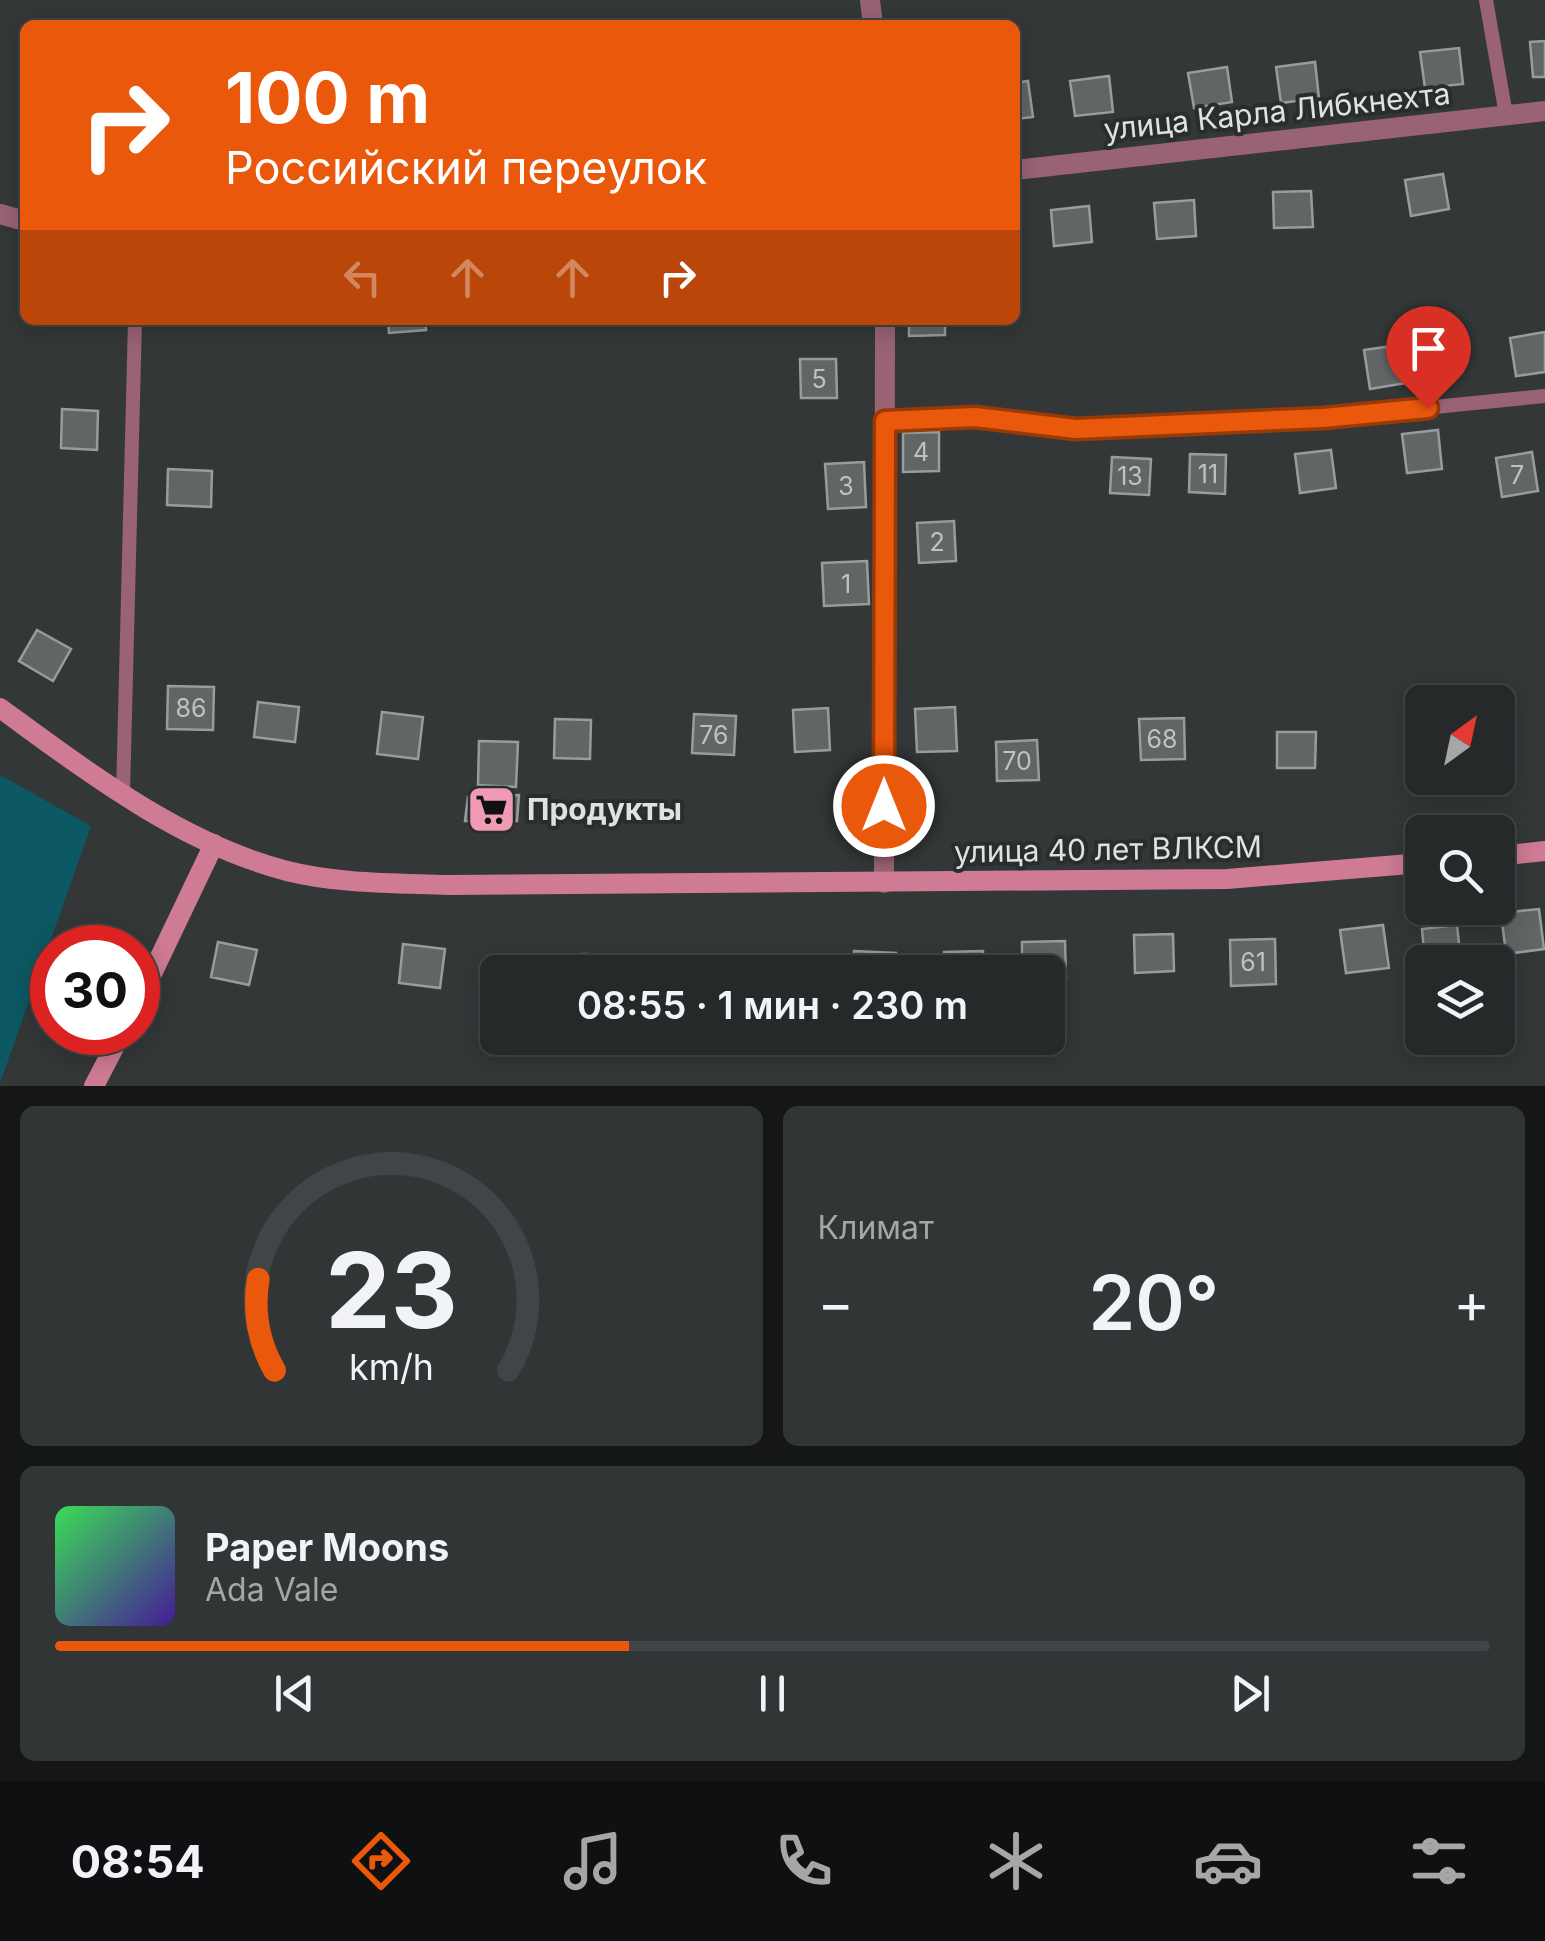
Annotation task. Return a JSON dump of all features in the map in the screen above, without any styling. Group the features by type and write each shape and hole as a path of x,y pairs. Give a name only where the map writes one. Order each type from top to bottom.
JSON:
{"street":[{"name":"улица Карла Либкнехта","path":"1020,169 1545,111"},
{"path":"884,882 886,325"},
{"name":"улица 40 лет ВЛКСМ","path":"0,708 162,819 286,871 333,880 448,885 1226,880 1405,864"},
{"path":"160,957 214,844"},
{"path":"1515,854 1545,851"},
{"path":"94,1086 110,1055"}],"lane":[{"path":"1486,0 1506,115"},
{"path":"123,794 135,325"},
{"path":"885,421 975,417 1076,429 1323,418 1545,396"}],"shaded area":[{"path":"0,775 91,826 56,925 30,925 30,998 0,1083"}],"building":[{"path":"1545,41 1545,77 1533,77 1530,42"},
{"path":"1459,48 1463,84 1425,88 1420,52"},
{"path":"1315,62 1319,98 1281,103 1276,67"},
{"path":"1227,67 1232,102 1194,108 1188,73"},
{"path":"1109,76 1113,112 1075,116 1070,81"},
{"path":"1028,81 1033,117 1020,118 1020,82"},
{"path":"1443,174 1449,209 1411,216 1405,180"},
{"path":"1311,191 1313,227 1274,228 1273,192"},
{"path":"1194,200 1196,236 1157,239 1154,203"},
{"path":"1089,206 1092,242 1054,246 1051,210"},
{"path":"388,325 426,325 426,330 389,333"},
{"path":"909,325 945,325 945,335 909,336"},
{"path":"1545,332 1545,372 1516,376 1510,338"},
{"path":"1399,345 1406,383 1370,389 1364,350"},
{"path":"800,359 836,359 837,398 801,398"},
{"path":"62,409 98,411 97,450 61,448"},
{"path":"1438,430 1442,469 1407,473 1402,434"},
{"path":"939,432 939,471 903,472 903,433"},
{"path":"1331,450 1336,488 1300,493 1295,454"},
{"path":"1532,452 1538,491 1502,497 1496,458"},
{"path":"1190,454 1226,455 1225,494 1189,492"},
{"path":"1112,457 1151,459 1149,495 1110,493"},
{"path":"864,462 866,507 828,509 825,464"},
{"path":"168,469 212,471 211,507 167,505"},
{"path":"954,521 956,561 919,563 917,523"},
{"path":"867,561 869,604 824,606 822,563"},
{"path":"37,630 71,649 53,681 19,661"},
{"path":"168,686 214,687 213,730 167,729"},
{"path":"258,702 299,707 295,742 254,737"},
{"path":"955,707 957,751 917,752 915,709"},
{"path":"828,708 830,750 795,752 793,710"},
{"path":"382,712 423,717 418,759 377,754"},
{"path":"694,714 736,716 734,755 692,753"},
{"path":"1184,718 1185,759 1141,760 1139,719"},
{"path":"555,719 591,720 590,759 554,758"},
{"path":"1277,732 1316,732 1315,768 1277,768"},
{"path":"1037,740 1039,780 997,781 996,742"},
{"path":"479,741 518,742 516,787 478,785"},
{"name":"Продукты","path":"519,795 517,821 465,821 468,797"},
{"path":"1539,909 1544,949 1515,953 1515,945 1505,945 1502,925 1515,925 1515,912"},
{"path":"1383,925 1389,968 1346,973 1340,930"},
{"path":"1457,925 1459,945 1423,945 1422,929"},
{"path":"1173,934 1174,971 1135,973 1134,935"},
{"path":"1275,939 1276,984 1231,986 1230,940"},
{"path":"1065,941 1066,978 1065,955 1022,955 1022,942"},
{"path":"218,942 257,950 249,985 211,977"},
{"path":"403,944 445,949 440,988 399,983"},
{"path":"854,951 896,953 896,955 854,955"},
{"path":"983,951 983,955 944,955"}],"place":[{"name":"Продукты","path":"492,809"}],"route":[{"path":"884,806 885,421 975,417 1076,429 1323,418 1428,408"}]}
